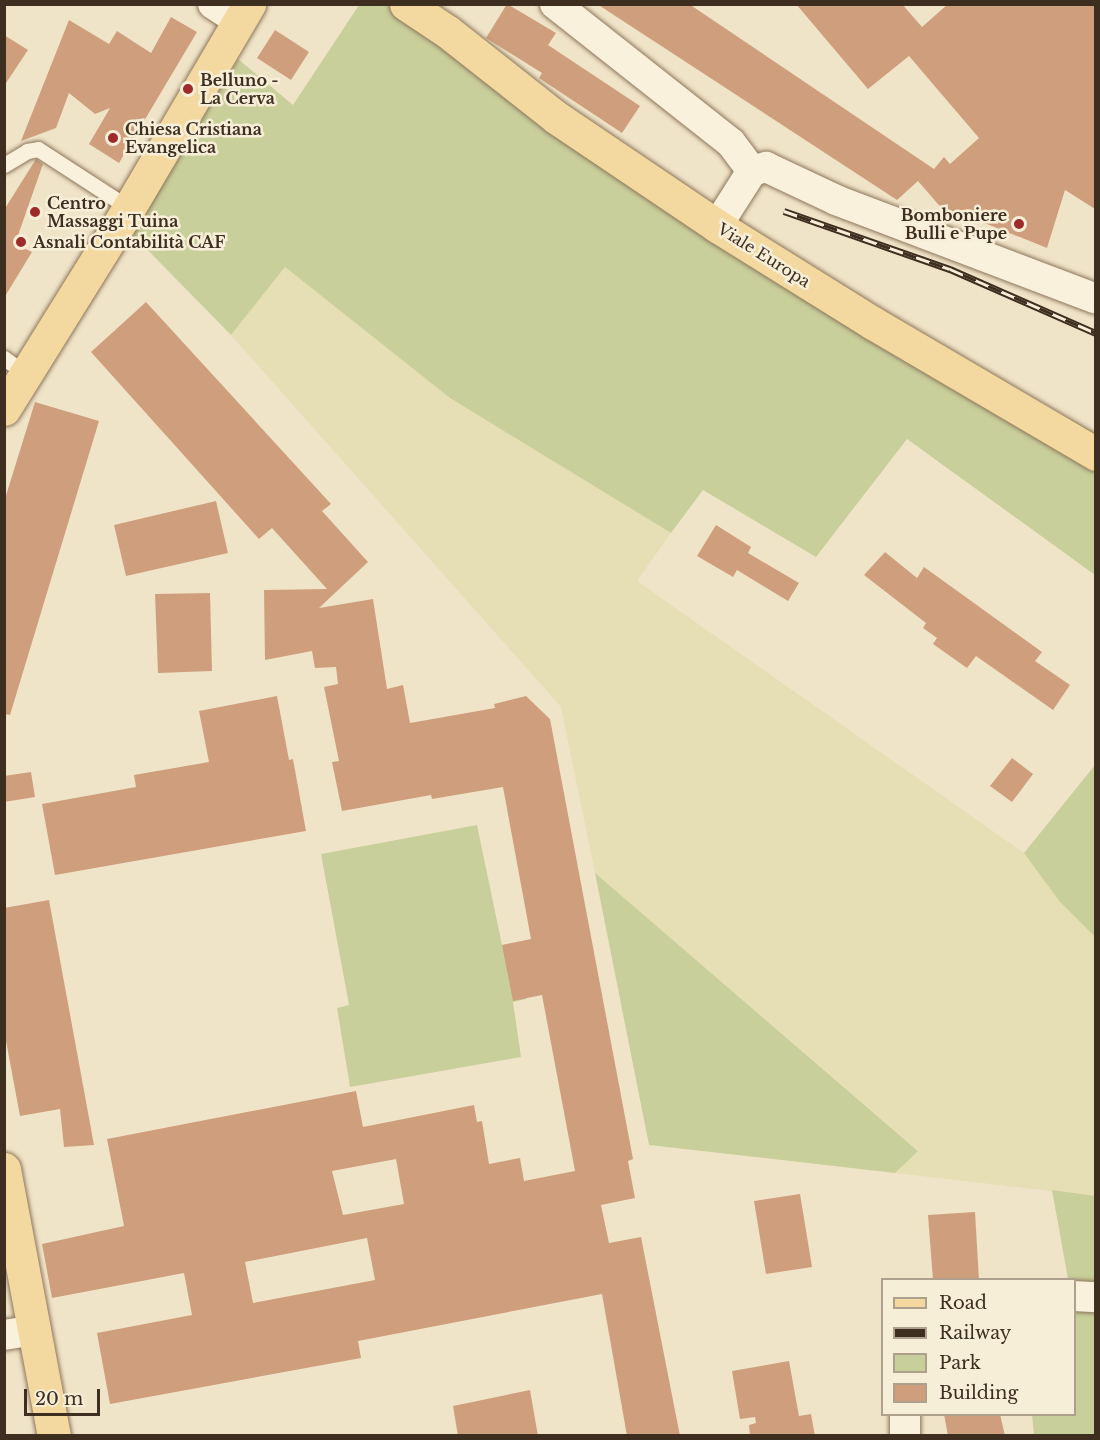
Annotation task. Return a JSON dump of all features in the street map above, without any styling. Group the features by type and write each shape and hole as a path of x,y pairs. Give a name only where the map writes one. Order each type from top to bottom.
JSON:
{"main road":[{"name":"Viale Europa","path":"406,4 441,18 557,118 717,226 873,323 1095,454"},
{"path":"4,409 15,366 129,208 233,10"},
{"path":"4,1169 19,1333 54,1436"}],"street":[{"path":"555,4 731,143 752,171"},
{"path":"717,226 752,171 760,167 774,170 836,200 1095,299"},
{"path":"1076,1296 1095,1297"},
{"path":"905,1416 905,1436"}],"lane":[{"path":"4,165 27,151 38,149 129,208"}],"shaded area":[{"path":"285,267 450,398 671,533 637,581 1024,853 1060,902 1095,937 1095,1196 895,1173 918,1150 595,873 561,707 231,335"}],"green space":[{"path":"359,5 424,5 518,107 945,351 1095,433 1095,575 907,439 816,557 703,490 671,533 450,398 285,267 231,335 126,228 155,184 179,158 238,59 293,105"},
{"path":"1095,765 1095,937 1060,902 1024,853"},
{"path":"477,825 502,945 515,943 526,999 513,1002 521,1057 350,1087 337,1008 349,1005 321,854"},
{"path":"595,873 918,1151 895,1173 649,1145"},
{"path":"1052,1190 1095,1196 1095,1435 1034,1435 1032,1416 1076,1416 1076,1278 1068,1278"}],"building":[{"path":"507,4 556,33 548,45 640,106 622,133 539,78 542,73 486,38"},
{"path":"597,4 689,4 934,169 944,157 950,164 979,138 909,56 868,89 796,4 902,4 922,27 948,4 1095,4 1095,209 1065,190 1047,248 957,212 950,218 918,181 897,200"},
{"path":"171,17 197,32 119,163 89,144 110,108 95,114 69,93 56,128 21,141 69,20 109,44 117,31 151,53"},
{"path":"275,30 309,52 291,80 257,58"},
{"path":"4,35 28,50 4,86"},
{"path":"36,159 43,164 15,244 32,252 4,298 4,210"},
{"path":"146,302 331,504 322,511 368,562 319,608 373,599 387,689 403,685 410,723 495,708 494,704 526,696 550,719 633,1159 628,1161 635,1198 601,1205 609,1243 641,1237 680,1436 627,1436 602,1294 358,1341 361,1358 110,1404 97,1333 192,1315 184,1273 52,1298 42,1244 124,1226 107,1139 356,1091 363,1127 474,1105 477,1122 482,1121 489,1164 520,1158 524,1181 575,1171 542,995 513,1001 502,945 531,939 503,787 432,799 431,795 342,811 332,762 339,761 324,687 338,684 336,667 315,668 312,651 265,660 264,590 327,589 272,528 259,539 91,352","holes":["396,1159 404,1204 343,1215 332,1171","367,1238 375,1280 253,1303 245,1262"]},
{"path":"35,402 99,421 10,715 4,714 4,502"},
{"path":"216,501 228,553 126,576 114,525"},
{"path":"716,525 751,547 748,553 799,583 788,601 737,570 733,577 697,556"},
{"path":"885,552 917,578 924,567 1042,652 1035,661 1070,685 1053,710 976,656 967,668 933,644 937,638 923,628 926,623 864,575"},
{"path":"210,593 212,671 158,673 155,594"},
{"path":"277,696 289,760 293,759 306,831 55,875 42,804 136,787 134,775 209,762 199,711"},
{"path":"1012,758 1033,774 1012,802 990,786"},
{"path":"31,772 35,797 4,802 4,776"},
{"path":"49,900 94,1145 64,1147 60,1109 20,1116 4,1030 4,908"},
{"path":"800,1194 812,1267 766,1274 754,1201"},
{"path":"975,1212 979,1278 933,1278 928,1215"},
{"path":"789,1361 799,1416 811,1414 815,1436 750,1436 749,1425 756,1423 755,1417 740,1419 732,1371"},
{"path":"530,1390 538,1436 458,1436 453,1406"},
{"path":"944,1416 1000,1416 1005,1436 948,1436"}],"railway":[{"path":"784,211 950,269 1096,333"}],"place":[{"name":"Belluno - La Cerva","path":"188,89"},
{"name":"Chiesa Cristiana Evangelica","path":"113,138"},
{"name":"Centro Massaggi Tuina","path":"35,212"},
{"name":"Bomboniere Bulli e Pupe","path":"1019,224"},
{"name":"Asnali Contabilità CAF","path":"21,242"}]}
